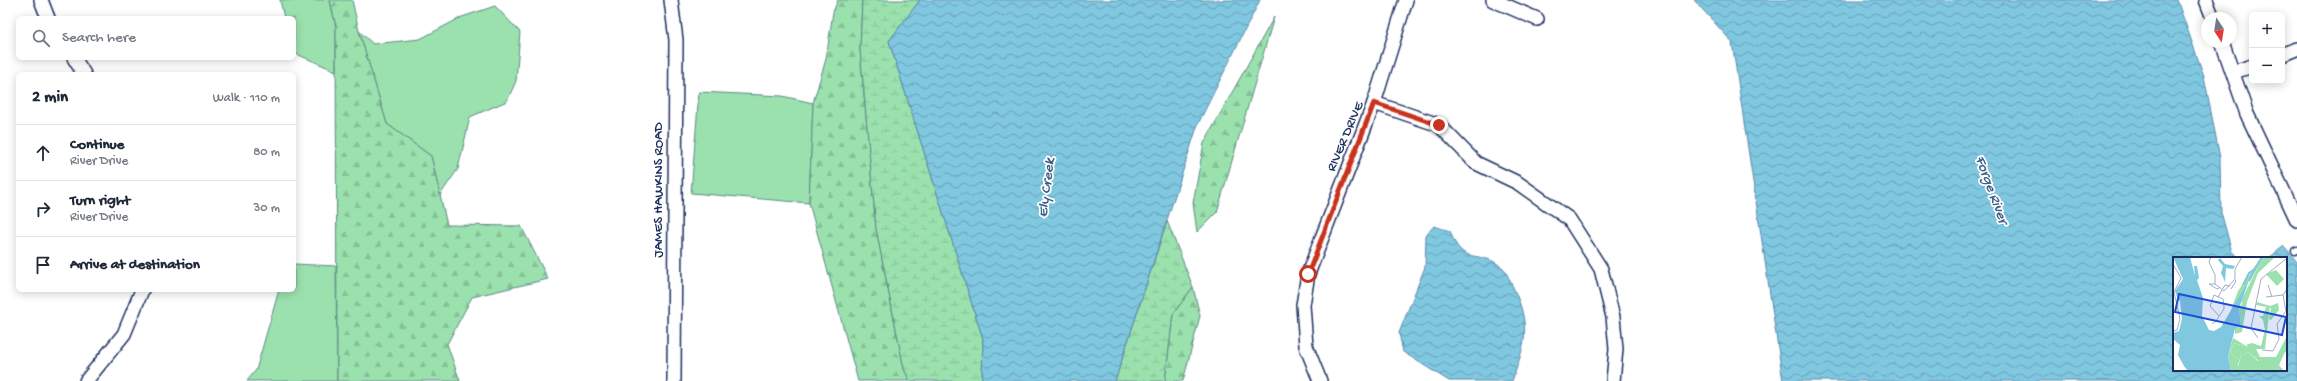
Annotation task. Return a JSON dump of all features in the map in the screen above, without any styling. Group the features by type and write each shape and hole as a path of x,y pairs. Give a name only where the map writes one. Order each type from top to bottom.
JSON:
{"street":[{"path":"41,0 47,16"},
{"name":"JAMES HAWKINS ROAD","path":"671,0 676,40 674,381"},
{"path":"1374,103 1406,0"},
{"path":"1493,0 1537,19"},
{"path":"2206,0 2211,12"},
{"path":"2224,48 2248,114 2297,220"},
{"path":"2285,54 2297,50"},
{"path":"75,60 83,72"},
{"path":"2234,72 2249,67"},
{"name":"RIVER DRIVE","path":"1320,381 1306,346 1303,305 1308,274 1374,103 1439,125 1476,163 1518,184 1569,219 1601,269 1613,317 1616,349 1613,381"},
{"path":"86,381 124,334 141,292"}],"green space":[{"path":"280,0 330,0 336,27 336,71 296,54 296,16 284,16"},
{"path":"330,0 352,0 359,31 387,124 431,156 447,225 521,226 548,279 472,297 447,344 460,381 337,381 336,27"},
{"path":"838,0 862,0 860,49 876,229 904,369 910,381 858,381 809,203 813,103 826,59 833,12"},
{"path":"862,0 920,0 889,41 983,339 982,381 910,381 904,369 876,229 860,49"},
{"path":"495,6 520,32 516,81 507,101 470,117 458,169 440,195 431,156 387,124 359,31 373,44 420,39 462,17"},
{"path":"1274,17 1217,212 1197,232 1193,203 1204,143"},
{"path":"699,92 782,96 813,103 809,203 691,193"},
{"path":"1167,221 1193,287 1173,314 1165,381 1115,381"},
{"path":"296,264 336,266 337,381 247,381 256,370 278,292 296,292"},
{"path":"1193,287 1200,316 1183,381 1165,381 1173,314"}],"water":[{"name":"Ely Creek","path":"920,0 1260,0 1198,124 1115,381 982,381 983,339 889,41"},
{"name":"Forge River","path":"1694,0 2177,0 2204,76 2220,158 2221,212 2232,252 2239,257 2173,257 2173,371 2287,371 2287,257 2270,257 2284,246 2297,262 2297,381 1783,381 1732,42"},
{"path":"1434,226 1450,231 1455,243 1460,250 1466,254 1494,262 1503,268 1507,274 1519,301 1524,324 1521,355 1512,381 1449,381 1403,352 1399,333 1425,267 1426,235"}],"route":[{"path":"1308,274 1374,103 1439,125"}]}
